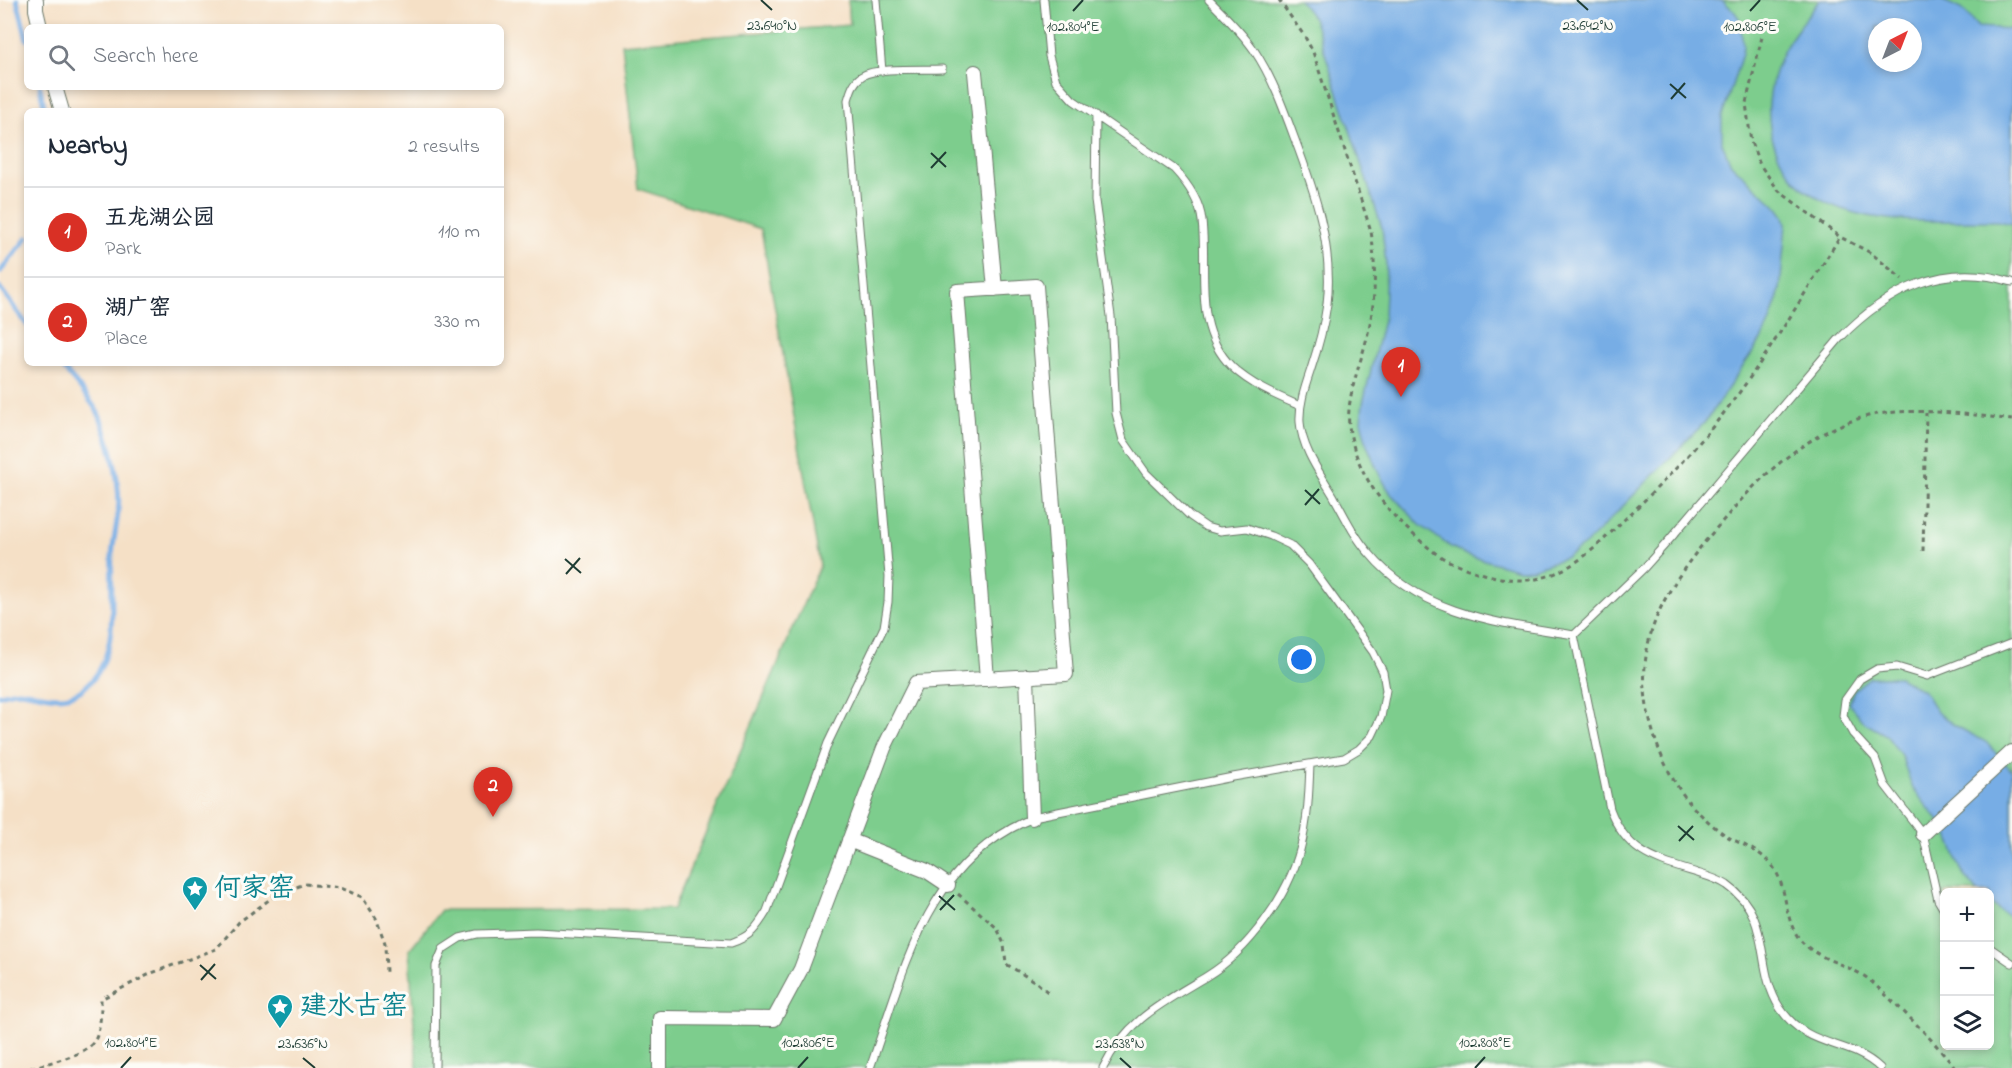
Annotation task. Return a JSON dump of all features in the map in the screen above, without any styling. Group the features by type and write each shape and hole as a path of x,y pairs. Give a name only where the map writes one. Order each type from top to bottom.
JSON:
{"street":[{"path":"36,0 40,24"},
{"path":"975,72 995,289"},
{"path":"57,90 61,108"},
{"path":"660,1068 660,1018 774,1019 801,969 884,748 916,683 987,679 1027,676 1066,674 1036,286 957,291 987,679"},
{"path":"1027,676 1032,818"},
{"path":"1923,834 2012,752"},
{"path":"849,840 927,871 948,885"}],"lane":[{"path":"876,0 882,71"},
{"path":"1044,0 1048,56 1056,81 1073,100 1174,170 1190,189 1202,221 1203,296 1207,320 1217,346 1225,359 1239,373 1261,387 1300,406"},
{"path":"1209,0 1243,35 1273,83 1310,180 1321,221 1327,262 1327,301 1321,337 1300,406 1300,425 1305,447 1358,538 1369,553 1396,580 1422,597 1462,613 1488,621 1574,635"},
{"path":"435,1068 436,966 443,949 460,938 477,934 536,932 731,943 746,938 757,928 767,911 828,742 884,627 888,602 889,576 848,100 853,86 863,76 882,71 942,69"},
{"path":"870,1068 920,928 936,899 956,873 992,839 1013,825 1032,818 1233,777 1344,758 1359,749 1372,736 1381,717 1386,690 1383,672 1373,652 1309,564 1290,546 1271,536 1247,528 1220,531 1206,528 1190,516 1146,473 1123,440 1116,413 1111,316 1095,201 1096,116"},
{"path":"1574,635 1636,576 1670,539 1839,339 1874,307 1909,286 1929,279 1960,275 1993,277 2012,282"},
{"path":"1574,635 1610,809 1621,833 1649,857 1717,879 1741,896 1754,915 1758,926 1769,984 1788,1018 1818,1040 1864,1056 1880,1068"},
{"path":"1940,903 1923,834 1885,784 1875,758 1853,734 1843,716 1845,700 1860,679 1877,669 1897,666 1927,676 2012,643"},
{"path":"1103,1068 1110,1053 1133,1024 1161,1002 1209,975 1238,951 1268,916 1300,852 1309,804 1310,764"},
{"path":"1994,951 2012,963"}],"path":[{"path":"1279,0 1313,52 1371,231 1375,289 1369,332 1348,412 1350,436 1372,486 1396,519 1432,550 1454,564 1503,578 1521,580 1550,575 1585,557 1668,477 1713,425 1754,372 1840,237"},
{"path":"1762,37 1746,103 1748,129 1755,154 1766,176 1779,191 1840,237 1872,253 1909,286"},
{"path":"1955,1068 1914,1021 1867,978 1820,955 1801,941 1789,919 1782,886 1775,869 1761,855 1717,829 1693,807 1681,791 1657,746 1647,715 1644,680 1648,640 1659,609 1667,595 1703,543 1756,485 1796,450 1839,426 1892,412 2012,420"},
{"path":"1923,550 1926,413"},
{"path":"31,1068 87,1050 96,1039 101,999 152,973 216,949 239,922 277,894 305,884 340,888 362,897 376,918 385,943 386,973"},
{"path":"948,885 997,928 1004,944 1006,964 1050,994"}],"green space":[{"path":"848,0 2012,0 2012,1068 417,1068 409,950 441,910 673,909 820,565 761,229 638,189 622,44 850,25"}],"water":[{"path":"1299,0 1722,0 1739,18 1742,54 1722,117 1722,143 1731,164 1784,216 1786,223 1780,290 1761,340 1705,422 1586,544 1567,557 1532,569 1519,570 1467,555 1451,547 1420,525 1391,494 1380,476 1367,445 1361,421 1363,403 1384,316 1386,264 1382,228 1313,18"},
{"path":"1819,0 1941,0 1962,9 1978,27 2012,29 2012,224 1998,221 1904,220 1872,216 1841,209 1814,196 1792,176 1776,149 1770,126 1769,102 1773,79 1785,49"},
{"path":"1870,677 1899,677 1924,691 1937,712 1954,725 1986,742 2012,771 2012,919 1994,906 1994,888 1975,888 1962,872 1946,830 1913,789 1901,755 1886,735 1863,722 1849,704 1854,690"}],"waterway":[{"path":"17,0 24,28"},
{"path":"41,90 44,108"},
{"path":"0,272 24,242"},
{"path":"0,288 24,321"},
{"path":"0,695 18,691 57,697 72,695 94,678 103,664 108,647 112,611 112,556 119,505 116,470 97,411 62,366"}],"place":[{"name":"五龙湖公园","path":"1401,397"},
{"name":"湖广窑","path":"493,817"},
{"name":"何家窑","path":"195,912"},
{"name":"建水古窑","path":"280,1030"}]}
